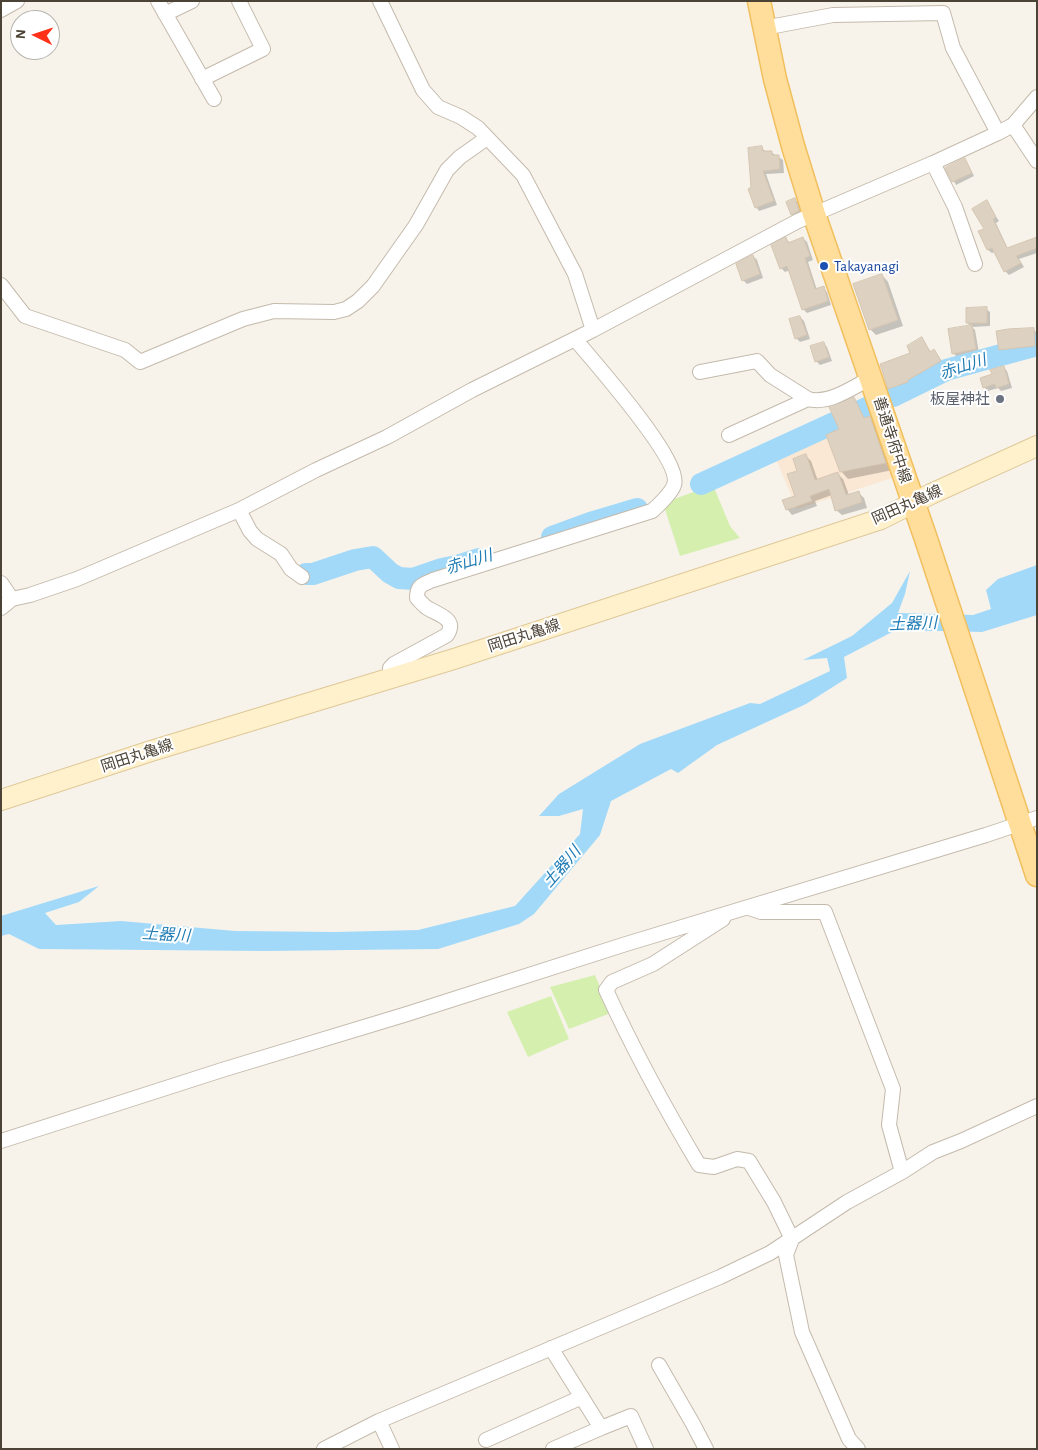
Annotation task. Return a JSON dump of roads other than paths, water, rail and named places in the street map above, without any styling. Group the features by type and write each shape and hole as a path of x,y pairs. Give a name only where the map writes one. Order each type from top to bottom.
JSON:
{"main road":[{"name":"善通寺府中線","path":"759,1 775,79 814,214 926,539 1011,797 1028,821 1037,875"},
{"name":"岡田丸亀線","path":"1,800 150,751 454,659 881,519 1037,446"}],"street":[{"path":"1,10 17,1"},
{"path":"158,1 214,99"},
{"path":"165,14 192,1"},
{"path":"202,79 263,49 239,1"},
{"path":"380,1 423,90 438,107 471,122 523,175 572,267 593,330"},
{"path":"764,28 833,15 944,13 953,48 998,133"},
{"path":"1,608 12,599 77,579 240,510 316,470 387,437 472,390 593,330 798,221 998,133 1013,125 1037,98"},
{"path":"1013,125 1037,161"},
{"path":"1,285 25,316 124,350 140,362 243,319 260,314 274,311 324,313 346,309 358,301 373,286 416,225 446,170 460,157 487,138"},
{"path":"933,163 955,207 975,264"},
{"path":"392,677 390,668 394,664 447,635 450,629 450,623 445,617 425,606 417,598 417,591 421,585 652,511 674,486 675,478 671,467 653,436 632,406 574,339"},
{"path":"700,372 758,361 770,375 808,399 815,401 825,400 871,378"},
{"path":"729,436 808,399"},
{"path":"240,510 256,539 281,554 291,569 302,576"},
{"path":"1,583 12,599"},
{"path":"1,1141 222,1070 1028,821"},
{"path":"858,1449 850,1439 802,1332 786,1255 792,1239 774,1202 750,1161 737,1159 714,1167 699,1165 658,1096 606,990 612,982 653,964 741,909 761,912 825,912 894,1089 889,1125 902,1172"},
{"path":"324,1449 379,1421 720,1277 770,1253 847,1202 902,1172 933,1152 961,1142 1037,1106"},
{"path":"552,1348 601,1428"},
{"path":"659,1365 706,1449"},
{"path":"486,1440 582,1397"},
{"path":"553,1449 578,1443 601,1428 631,1416 646,1449"},
{"path":"379,1421 392,1449"}],"water":[{"name":"土器川","path":"1037,565 1037,615 982,632 896,630 844,657 847,678 806,704 717,745 678,773 671,769 611,801 600,835 534,914 519,924 438,949 265,951 39,949 9,934 1,936 1,916 99,886 79,902 45,913 56,925 121,921 235,931 336,932 418,930 515,906 580,834 583,809 559,816 539,816 559,794 640,744 750,703 760,704 830,671 827,658 803,660 852,636 892,603 910,571 905,594 898,613 973,615 991,609 986,590 998,579"}],"waterway":[{"name":"赤山川","path":"893,396 946,370 1037,345"},
{"name":"赤山川","path":"701,484 871,406"},
{"name":"赤山川","path":"552,537 637,509"},
{"name":"赤山川","path":"306,574 313,574 355,560 373,557 390,573 399,578 413,579 479,559"}],"place":[{"name":"Takayanagi","path":"824,266"},
{"name":"板屋神社","path":"1000,399"}]}
